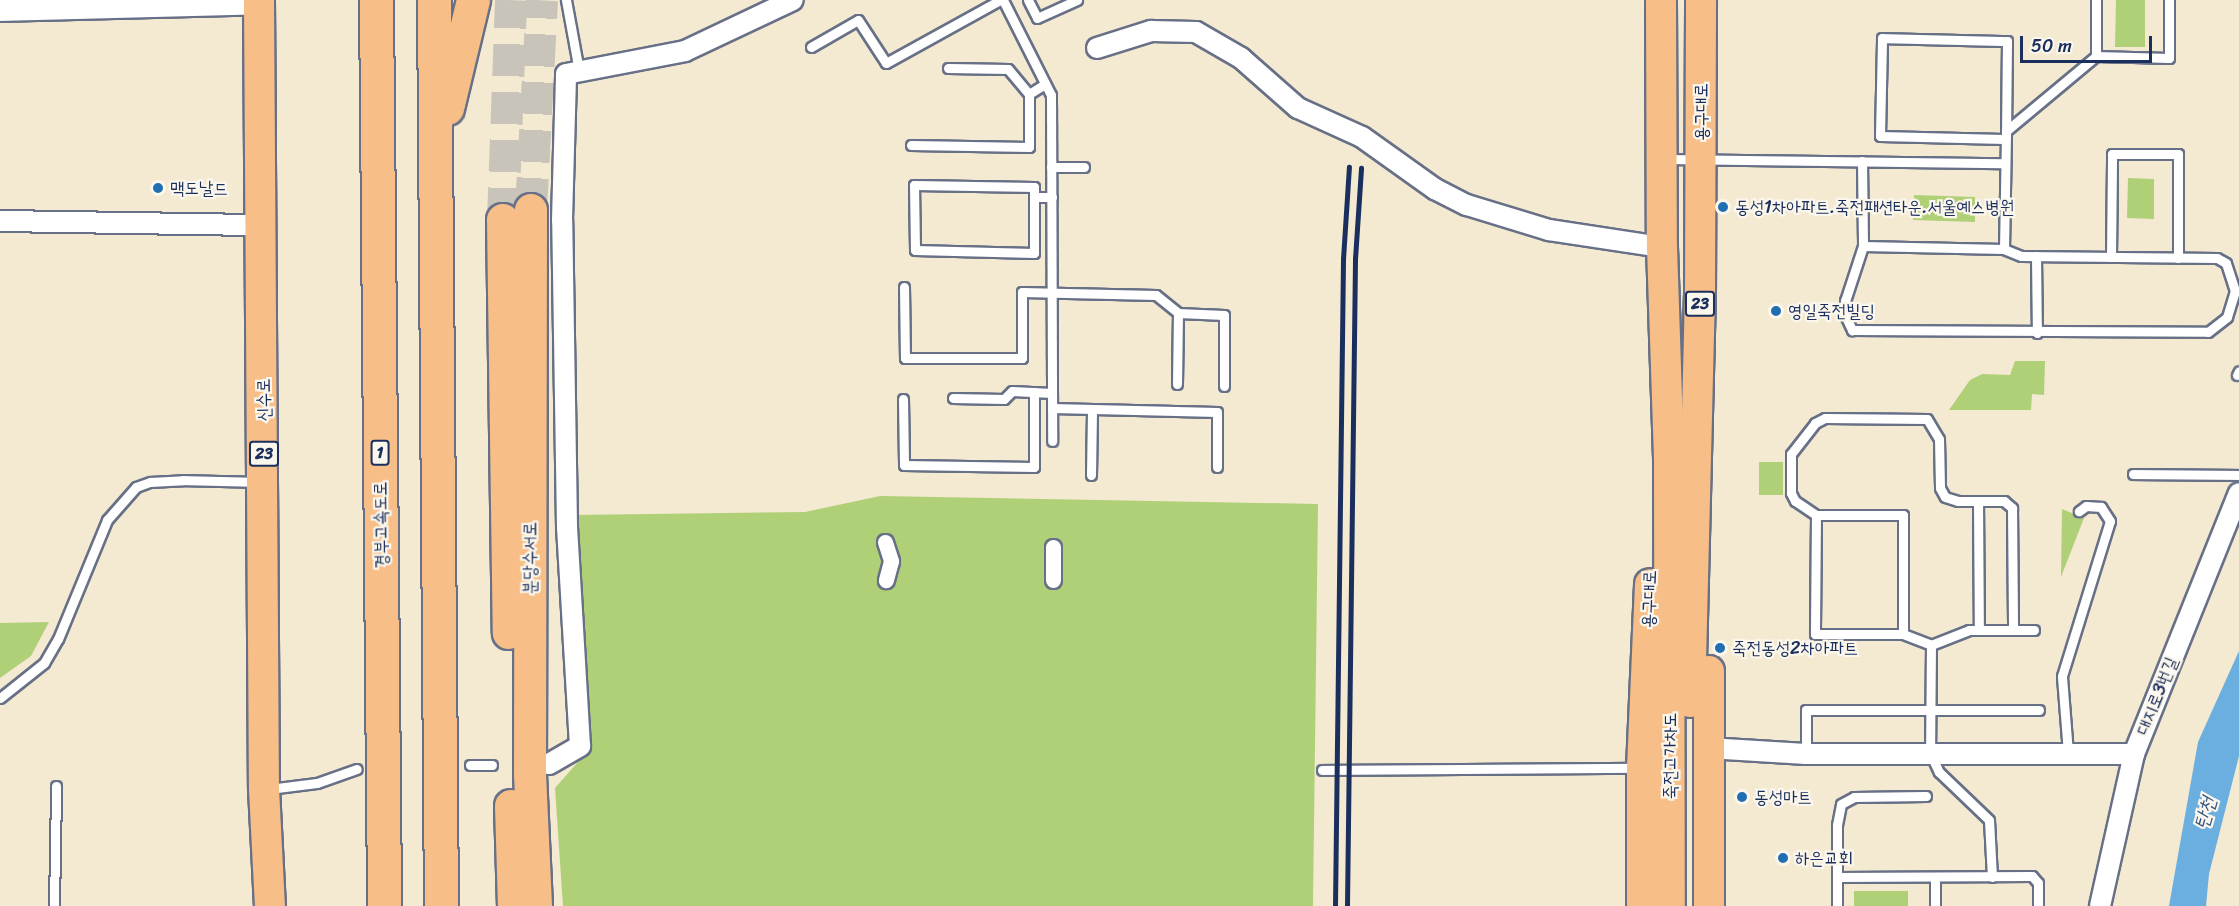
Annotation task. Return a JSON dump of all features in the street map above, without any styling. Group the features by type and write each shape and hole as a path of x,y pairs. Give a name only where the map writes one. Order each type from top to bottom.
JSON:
{"highway":[{"name":"경부고속도로","path":"376,0 384,906"},
{"path":"434,0 441,906"},
{"path":"435,156 473,0"},
{"name":"분당수서로","path":"514,906 517,215 530,774 536,906"}],"main road":[{"name":"용구대로","path":"1660,0 1662,247 1680,607"},
{"name":"용구대로","path":"1701,0 1700,296 1708,462 1709,906"},
{"name":"신수로","path":"260,1 265,482 264,789 270,906"},
{"name":"용구대로","path":"1642,906 1642,768 1653,460 1664,293"},
{"name":"용구대로","path":"1680,607 1700,296"},
{"name":"죽전고가차도","path":"1670,906 1680,607"},
{"name":"죽전고가차도","path":"1680,607 1690,906"}],"street":[{"path":"549,764 580,746 567,514 562,220 572,72 685,51 793,0"},
{"path":"0,9 260,1"},
{"path":"1098,48 1151,31 1196,32 1241,58 1298,108 1362,137 1435,189 1467,205 1549,230 1662,247"},
{"path":"0,221 262,225"},
{"name":"대지로3번길","path":"2100,906 2134,754 2239,493"},
{"path":"885,542 891,561 886,580"},
{"path":"1053,547 1053,580"},
{"path":"1708,748 1806,754 2134,754"}],"lane":[{"path":"566,0 572,72"},
{"path":"811,47 858,20 886,63 1001,0 1051,95 1052,441"},
{"path":"1028,0 1037,18 1077,0"},
{"path":"2096,56 2097,0"},
{"path":"2004,249 2003,163 2005,135 2007,41 1882,38 1881,136 2005,135 2096,56 2169,58 2169,0"},
{"path":"911,145 1029,147 1029,94 1008,69 948,68"},
{"path":"1029,94 1046,84"},
{"path":"2111,257 2112,154 2178,154 2178,258"},
{"path":"1660,159 2003,163"},
{"path":"1862,161 1863,246 1845,301 1845,315 1852,330 2037,333 2208,332 2227,317 2232,307 2232,276 2226,263 2217,258 2021,256 2004,249 1863,246"},
{"path":"1051,167 1084,167"},
{"path":"914,185 1034,187 1034,197 1034,253 915,250 914,185"},
{"path":"1034,197 1052,196"},
{"path":"2036,256 2037,333"},
{"path":"904,286 904,357 1022,358 1022,292 1156,295 1178,313 1224,315 1224,386"},
{"path":"1177,384 1178,313"},
{"path":"953,398 1004,399 1012,391 1052,393"},
{"path":"903,399 904,465 1034,467 1034,392"},
{"path":"1052,408 1217,412 1217,467"},
{"path":"1091,475 1092,409"},
{"path":"1903,634 1903,515 1816,515 1795,501 1791,493 1791,454 1815,423 1825,418 1927,418 1939,439 1941,492 1950,500 2004,501 2012,508 2013,630"},
{"path":"2133,474 2239,475"},
{"path":"0,698 44,663 58,639 107,520 136,487 150,482 183,480 265,482"},
{"path":"1978,501 1979,629"},
{"path":"2068,753 2062,676 2110,521 2101,507 2086,506 2079,511"},
{"path":"1816,515 1815,634 1903,634 1931,645 1962,632 1979,629 2034,630"},
{"path":"1931,645 1930,753 1939,772 1989,820 1992,877"},
{"path":"1806,754 1806,710 2039,710"},
{"path":"470,765 492,765"},
{"path":"1322,770 1642,768"},
{"path":"264,789 317,783 357,769"},
{"path":"54,906 56,786"},
{"path":"1837,906 1837,811 1847,799 1926,796"},
{"path":"1837,877 2032,876 2038,883 2038,906"},
{"path":"1935,877 1935,906"}],"green space":[{"path":"2116,0 2145,0 2145,47 2115,47"},
{"path":"2128,178 2154,179 2154,219 2127,218"},
{"path":"1914,195 1975,197 1975,222 1913,220"},
{"path":"2015,361 2045,361 2044,395 2032,394 2031,410 1949,410 1970,380 1982,374 2010,375"},
{"path":"1759,462 1783,462 1783,495 1759,495"},
{"path":"880,496 1318,504 1313,906 563,906 555,788 585,754 573,515 805,512"},
{"path":"2062,509 2084,518 2061,577"},
{"path":"49,622 31,656 0,678 0,623"},
{"path":"1854,891 1908,891 1908,906 1854,906"}],"water":[{"name":"탄천","path":"2239,651 2239,756 2209,874 2206,906 2169,906 2198,742"}],"tunnel":[{"path":"503,220 511,0"},
{"path":"531,210 542,0"}],"railway":[{"path":"1335,906 1343,259 1349,167"},
{"path":"1347,906 1355,259 1361,168"}],"place":[{"name":"맥도날드","path":"158,188"},
{"name":"동성1차아파트.죽전패션타운.서울예스병원","path":"1723,207"},
{"name":"영일죽전빌딩","path":"1776,311"},
{"name":"죽전동성2차아파트","path":"1720,648"},
{"name":"동성마트","path":"1742,797"},
{"name":"하은교회","path":"1783,858"}]}
